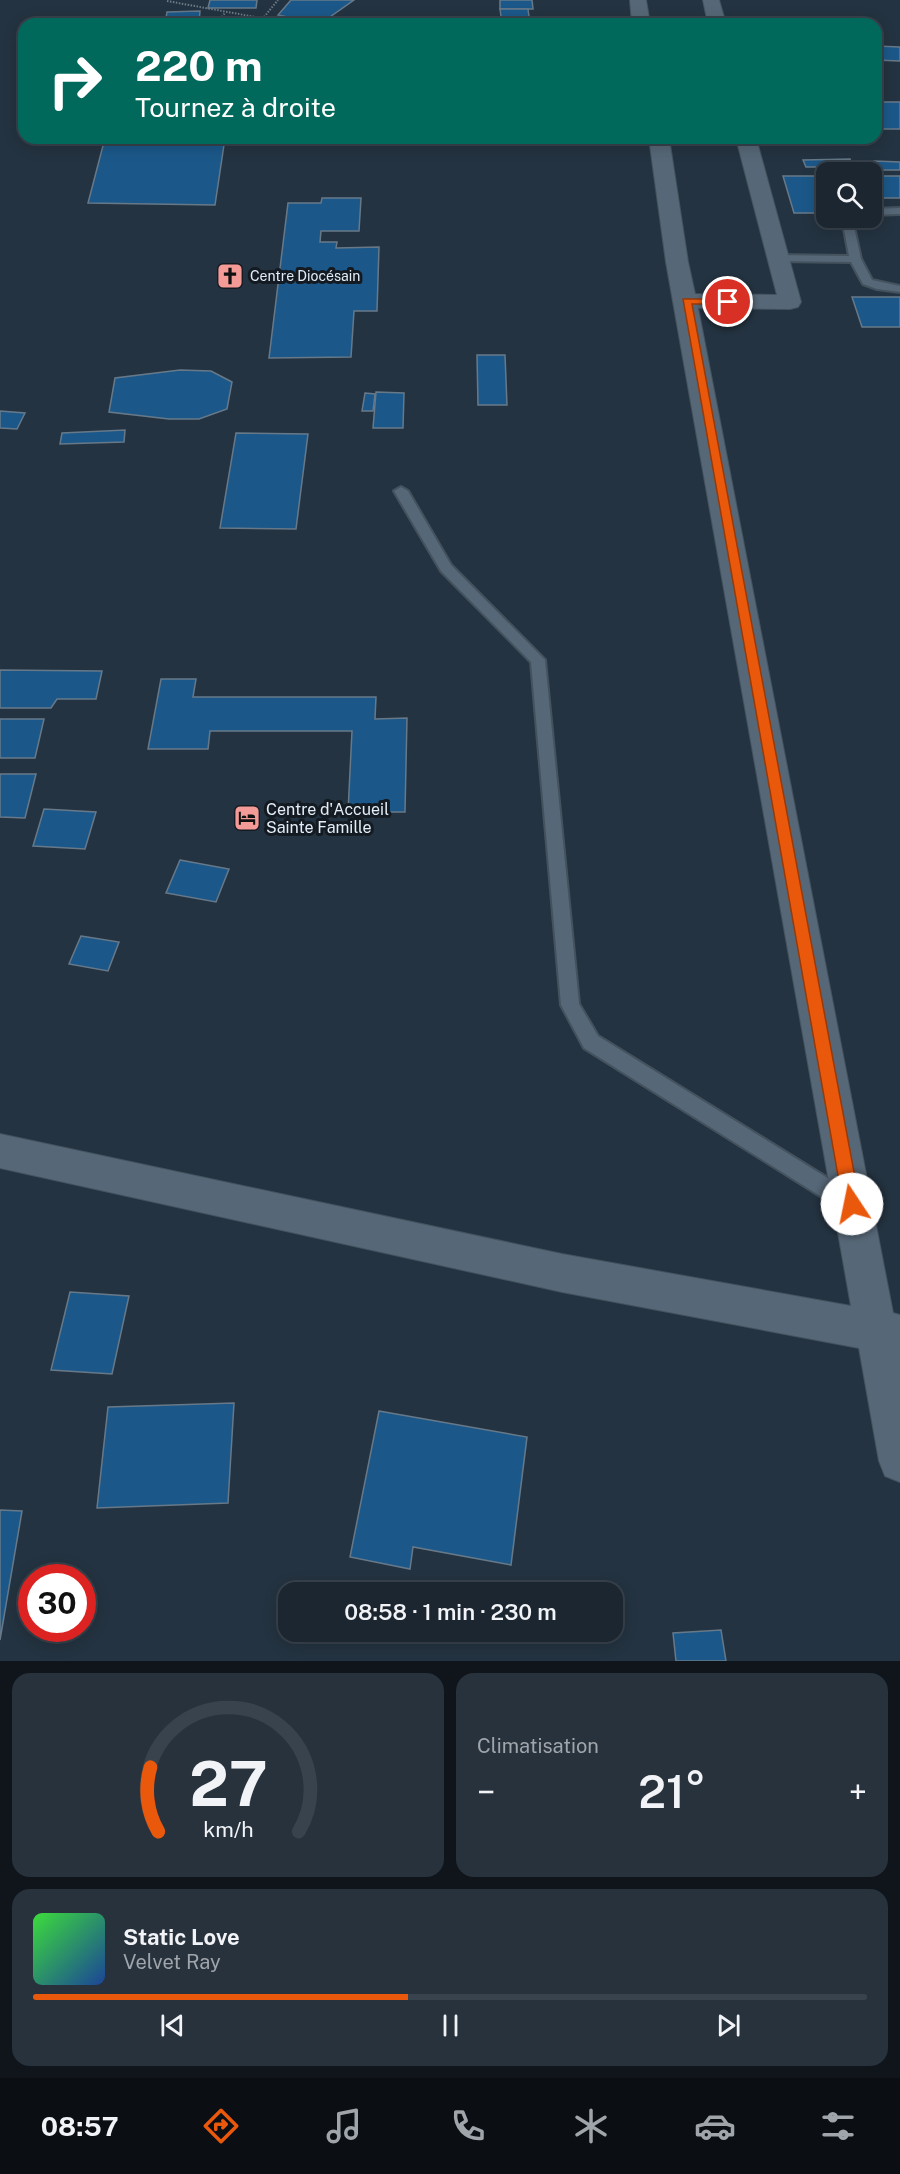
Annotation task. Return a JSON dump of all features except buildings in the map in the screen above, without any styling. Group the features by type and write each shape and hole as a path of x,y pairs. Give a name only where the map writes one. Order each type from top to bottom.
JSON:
{"street":[{"path":"638,0 640,18"},
{"path":"711,0 716,18"},
{"path":"660,144 677,262 687,301 852,1204 888,1333 900,1461"},
{"path":"687,301 790,302 748,144"},
{"path":"0,1151 562,1273 888,1333"}],"lane":[{"path":"882,212 900,211"},
{"path":"848,228 855,259 867,282 900,289"},
{"path":"777,258 855,259"},
{"path":"401,491 446,568 538,660 570,1005 591,1042 852,1204"}],"path":[{"path":"264,17 278,0"},
{"path":"167,1 225,13 268,18"},
{"path":"221,18 225,13"}],"place":[{"name":"Centre Diocésain","path":"230,276"},
{"name":"Centre d'Accueil Sainte Famille","path":"247,818"}],"route":[{"path":"728,302 687,301 852,1204"}]}
